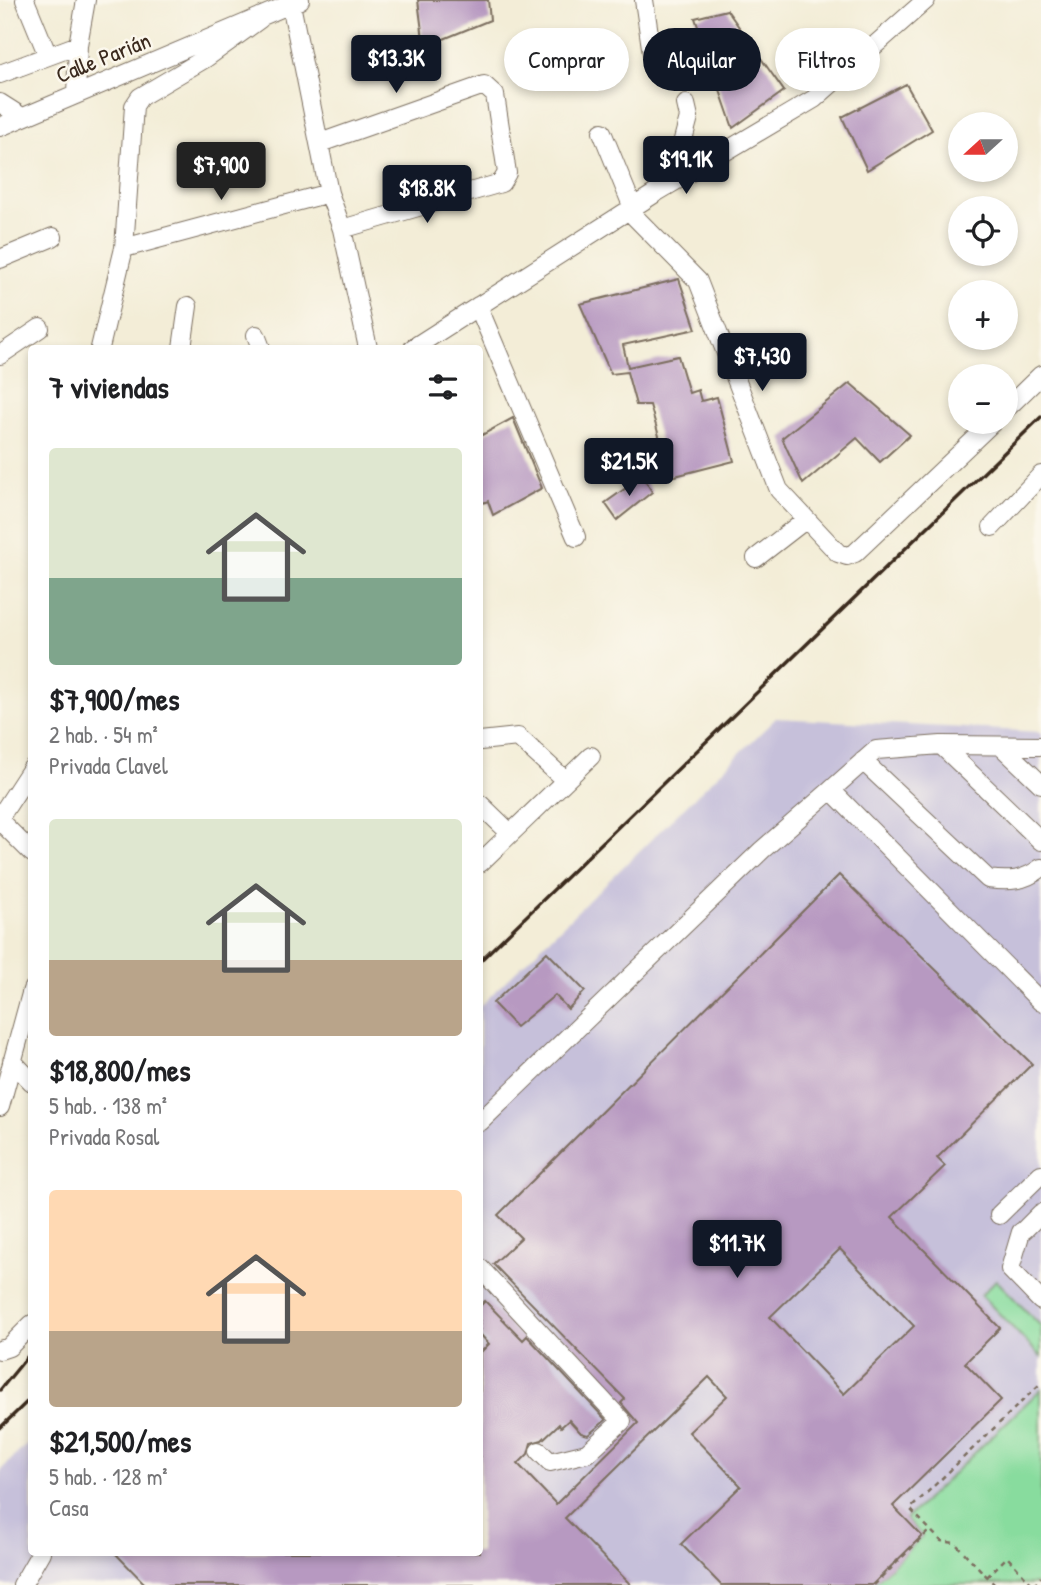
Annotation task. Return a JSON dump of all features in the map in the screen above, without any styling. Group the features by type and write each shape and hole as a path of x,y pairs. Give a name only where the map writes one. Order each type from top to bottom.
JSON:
{"street":[{"path":"25,0 48,56"},
{"path":"76,94 78,45 86,0"},
{"path":"643,0 648,28"},
{"path":"417,345 680,177 814,99 926,0"},
{"path":"296,2 329,193 341,229 367,345"},
{"name":"Calle Parián","path":"0,127 296,2"},
{"path":"101,345 124,248 134,106 140,97 206,58 260,19"},
{"name":"Calle Parián","path":"0,74 78,45"},
{"path":"320,143 484,85 495,95 507,173 501,183 341,229"},
{"path":"0,103 22,117"},
{"path":"680,177 679,155 689,117 686,104"},
{"path":"602,132 631,209 698,281 779,490 838,553 847,556 855,553 980,434"},
{"path":"124,248 329,193"},
{"path":"0,259 53,237"},
{"path":"182,345 188,306"},
{"path":"478,306 576,537"},
{"path":"0,355 40,328"},
{"path":"1018,397 1041,375"},
{"path":"992,527 1041,475"},
{"path":"756,558 805,520"},
{"path":"483,741 518,737 565,780"},
{"path":"941,745 1041,841"},
{"path":"483,1119 762,850 876,750 941,745 1041,746"},
{"path":"1001,746 1041,784"},
{"path":"483,860 591,756"},
{"path":"863,761 988,878 1009,882 1031,876 1041,867"},
{"path":"28,776 0,819 28,849"},
{"path":"831,790 1041,1002"},
{"path":"483,807 510,833"},
{"path":"0,1107 28,1004"},
{"path":"12,1061 28,1078"},
{"path":"999,1215 1041,1174"},
{"path":"1041,1213 1022,1231 1010,1269 1041,1301"},
{"path":"483,1277 622,1421 587,1453 550,1462 539,1451"},
{"path":"0,1350 9,1347 28,1328"},
{"path":"23,1585 39,1556"}],"path":[{"path":"995,1585 955,1543 941,1541 910,1510 1041,1383"},
{"path":"874,1585 930,1530"},
{"path":"987,1577 1007,1557 1033,1585 1041,1577"}],"shaded area":[{"path":"776,718 1041,732 1041,1585 0,1585 0,1471 28,1443 28,1556 483,1556 483,1003"}],"green space":[{"path":"996,1280 1041,1326 1041,1357 981,1295"},
{"path":"1041,1389 1041,1584 872,1585 922,1536 906,1519"}],"building":[{"path":"418,0 488,0 490,20 424,47"},
{"path":"727,10 740,28 698,28 695,18"},
{"path":"761,58 775,78 775,91 784,91 733,128 720,91 761,91"},
{"path":"906,84 932,130 867,170 842,117"},
{"path":"679,279 696,329 623,345 628,367 678,356 689,393 698,390 701,401 717,397 734,461 671,477 651,445 661,443 650,405 636,405 627,372 611,374 580,304"},
{"path":"850,383 910,435 880,462 857,438 803,484 782,438"},
{"path":"513,418 542,488 493,515 488,501 483,503 483,434"},
{"path":"643,476 652,492 617,520 605,503"},
{"path":"839,875 1032,1064 937,1158 945,1166 892,1217 1000,1328 965,1363 1001,1400 893,1506 922,1536 872,1585 721,1585 681,1544 741,1486 689,1432 727,1396 709,1377 565,1518 631,1585 146,1585 118,1556 483,1556 483,1350 489,1344 483,1337 485,1301 523,1340 527,1336 606,1420 588,1435 581,1433 569,1420 561,1427 559,1424 542,1440 531,1443 528,1454 518,1464 556,1504 638,1423 621,1403 625,1399 493,1264 521,1238 498,1215","holes":["840,1249 914,1326 844,1394 770,1317"]},
{"path":"547,952 585,991 568,1009 555,995 516,1027 493,1003"}],"railway":[{"path":"483,958 1041,417"},
{"path":"0,1390 28,1356"},
{"path":"0,1428 28,1401"}]}
